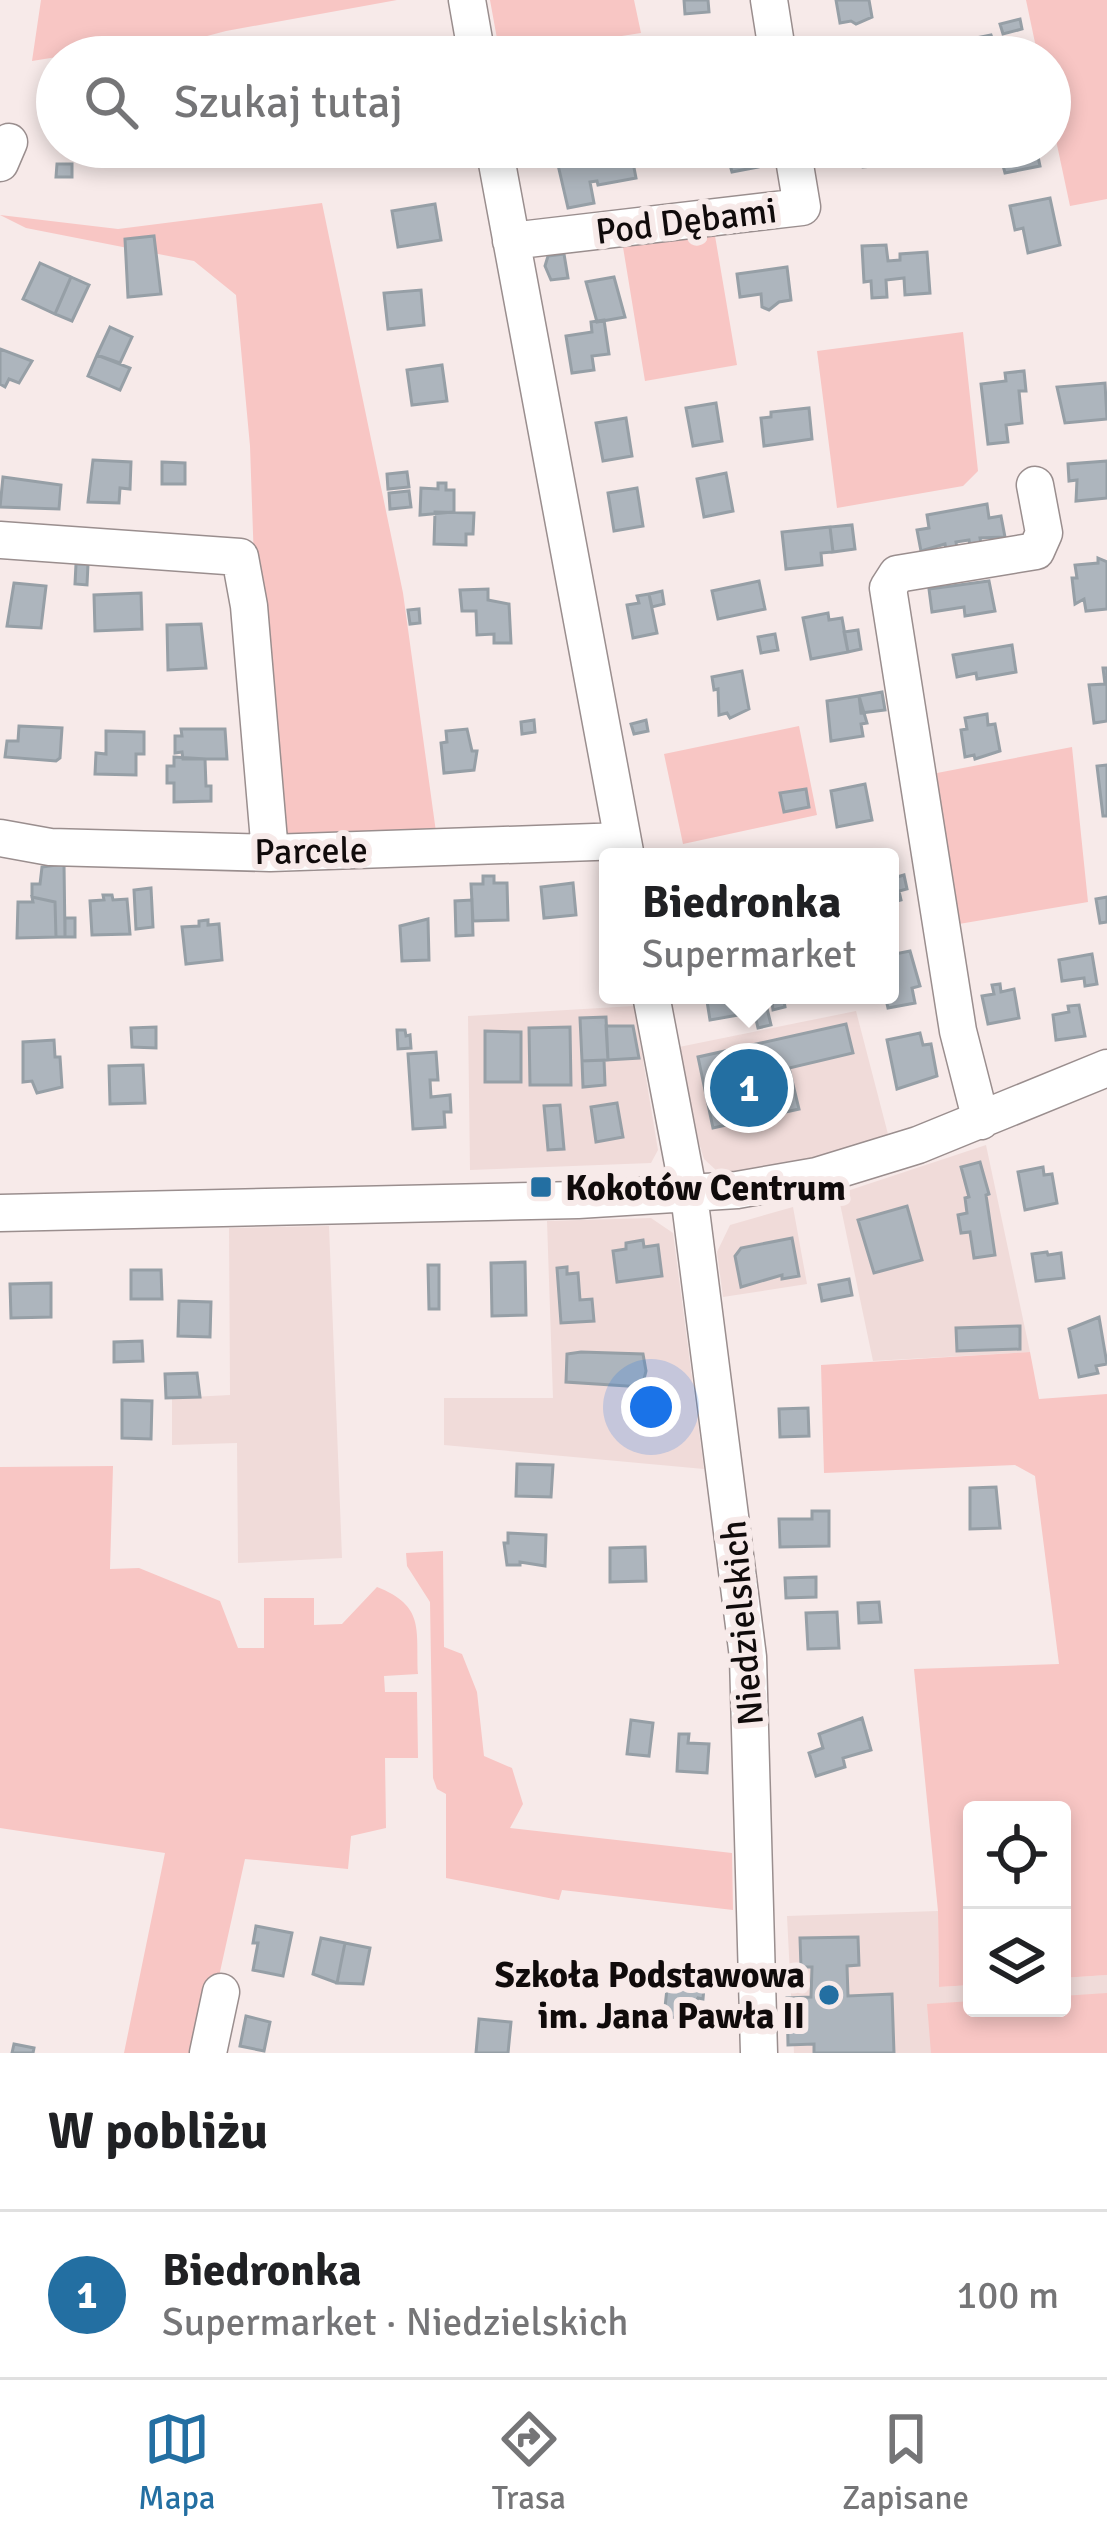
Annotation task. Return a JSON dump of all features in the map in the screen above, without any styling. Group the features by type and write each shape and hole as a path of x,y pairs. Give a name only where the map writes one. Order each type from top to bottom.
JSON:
{"street":[{"path":"467,0 473,36"},
{"path":"769,0 775,36"},
{"path":"498,168 624,848"},
{"name":"Pod Dębami","path":"511,242 802,207 796,168"},
{"path":"981,1121 958,1031 888,587 898,574 1036,551 1044,533 1035,484"},
{"path":"0,539 240,557 249,606 270,853"},
{"name":"Parcele","path":"0,838 50,847 270,853 599,849"},
{"name":"Niedzielskich","path":"653,1004 689,1195 748,1657 759,2053"},
{"path":"0,1213 689,1195 817,1176 981,1121 1107,1068"},
{"path":"208,2053 221,1992"}],"shaded area":[{"path":"41,0 397,0 207,36 36,36 36,60 32,61"},
{"path":"490,0 634,0 641,33 622,36 497,36"},
{"path":"1026,0 1107,0 1107,199 1070,206 1062,168 1071,168 1071,36 1034,36"},
{"path":"322,203 403,593 436,832 296,838 282,834 255,591 250,446 236,295 194,261 26,228 0,215 118,229"},
{"path":"714,230 737,365 645,381 622,241"},
{"path":"963,332 978,471 963,486 837,508 817,351"},
{"path":"799,726 817,815 683,844 664,754"},
{"path":"1072,747 1088,902 953,925 937,773"},
{"path":"634,1006 658,1150 651,1163 470,1170 468,1016"},
{"path":"856,1011 889,1138 741,1173 717,1171 704,1159 679,1047"},
{"path":"986,1145 1030,1352 873,1361 838,1194"},
{"path":"793,1207 807,1284 723,1297 717,1252 730,1225"},
{"path":"651,1218 673,1233 704,1469 444,1445 444,1398 553,1398 547,1221"},
{"path":"329,1226 342,1558 238,1563 237,1443 172,1445 172,1398 230,1395 229,1228"},
{"path":"1030,1352 1039,1399 1107,1394 1107,1975 1071,1977 1071,1801 963,1801 963,1986 939,1987 938,1911 914,1669 1059,1664 1035,1476 1015,1465 824,1473 821,1365"},
{"path":"113,1466 110,1569 139,1568 220,1601 238,1648 264,1648 264,1598 314,1598 314,1625 342,1624 377,1587 411,1611 417,1632 418,1674 384,1676 385,1692 417,1692 418,1758 385,1758 386,1828 351,1836 348,1869 245,1859 202,2053 124,2053 165,1853 0,1828 0,1467"},
{"path":"443,1551 444,1647 462,1654 477,1692 484,1756 512,1768 523,1804 510,1828 732,1853 733,1910 562,1890 559,1900 446,1878 446,1794 437,1789 433,1778 430,1602 407,1566 406,1553"},
{"path":"938,1911 939,1987 963,1986 963,2017 1071,2017 1071,1977 1107,1975 1107,2053 794,2053 787,1916"},
{"path":"1107,1993 1107,2053 931,2053 927,2004 963,2002 963,2017 1071,2017 1071,1995"}],"building":[{"path":"684,0 708,0 709,12 685,14"},
{"path":"836,0 869,0 872,17 856,24 840,23"},
{"path":"1020,19 1022,29 1003,34 1000,24"},
{"path":"57,168 72,168 72,177 56,177"},
{"path":"559,168 634,168 636,178 598,185 590,182 594,203 568,208"},
{"path":"1050,198 1060,245 1028,253 1023,228 1015,230 1010,206"},
{"path":"435,204 441,240 398,247 392,211"},
{"path":"154,236 161,294 128,297 125,239"},
{"path":"886,245 888,261 900,260 900,254 927,252 930,293 905,295 904,278 886,280 887,297 872,298 871,281 864,282 862,246"},
{"path":"564,254 568,278 551,280 545,266 548,256"},
{"path":"40,263 71,277 55,314 23,299"},
{"path":"787,267 791,300 769,310 762,307 761,294 740,297 737,274"},
{"path":"71,277 89,285 72,321 55,314"},
{"path":"614,277 625,317 597,322 586,282"},
{"path":"421,290 424,325 388,329 384,293"},
{"path":"604,320 609,354 592,356 594,370 572,373 566,336 592,332 591,322"},
{"path":"110,327 132,337 120,363 97,355"},
{"path":"0,349 32,361 19,383 9,379 5,387 0,384"},
{"path":"97,355 130,368 120,390 88,376"},
{"path":"442,365 447,401 412,405 407,370"},
{"path":"1024,371 1026,391 1019,391 1022,423 1006,425 1008,442 988,444 981,384 1006,381 1005,373"},
{"path":"1105,383 1107,419 1065,423 1057,387"},
{"path":"716,403 722,441 693,446 686,408"},
{"path":"809,408 812,439 764,446 761,418 771,417 771,412"},
{"path":"626,418 632,456 603,461 596,423"},
{"path":"93,460 131,462 130,489 120,488 119,503 88,502"},
{"path":"1107,461 1107,498 1076,501 1077,480 1069,481 1068,464"},
{"path":"162,462 185,463 185,484 162,484"},
{"path":"407,472 409,487 388,489 387,474"},
{"path":"726,473 733,511 704,517 697,479"},
{"path":"3,477 61,485 59,509 0,507"},
{"path":"438,483 454,490 454,512 420,515 421,488 438,489"},
{"path":"637,488 643,526 614,531 608,493"},
{"path":"409,491 411,507 390,509 389,493"},
{"path":"987,504 989,518 1001,516 1005,537 921,551 917,530 929,528 927,515"},
{"path":"435,512 474,513 473,534 466,534 466,545 434,544"},
{"path":"852,525 855,549 833,552 830,527"},
{"path":"830,527 833,552 821,553 822,565 786,569 782,532"},
{"path":"1098,558 1107,562 1107,609 1086,611 1084,599 1075,604 1072,578 1077,578 1075,565 1098,563"},
{"path":"76,564 88,564 87,585 75,584"},
{"path":"759,581 765,609 718,619 712,591"},
{"path":"989,581 995,611 965,616 964,607 932,612 929,589"},
{"path":"14,583 46,586 41,628 7,626"},
{"path":"488,589 488,600 509,604 511,643 494,643 494,634 477,635 476,611 462,611 460,590"},
{"path":"662,591 664,604 652,607 649,594"},
{"path":"141,593 142,629 95,631 94,595"},
{"path":"649,594 657,633 633,638 627,605"},
{"path":"419,609 420,623 410,624 408,610"},
{"path":"828,613 829,620 842,618 848,652 811,659 803,618"},
{"path":"201,624 206,668 168,670 167,625"},
{"path":"858,630 861,649 848,652 844,632"},
{"path":"775,634 778,650 761,653 758,637"},
{"path":"1012,645 1016,672 977,679 976,673 957,677 953,655"},
{"path":"1103,668 1107,668 1107,721 1094,723 1089,685 1105,684"},
{"path":"742,671 749,709 730,718 727,713 719,715 718,689 714,690 712,677"},
{"path":"882,692 885,710 861,713 859,696"},
{"path":"859,696 867,723 861,724 863,736 831,741 827,701"},
{"path":"987,714 988,725 995,724 1000,751 975,759 974,755 965,757 961,730 967,729 965,718"},
{"path":"534,720 535,732 522,734 521,722"},
{"path":"646,720 648,731 634,734 631,724"},
{"path":"19,726 62,728 60,758 5,757 7,741 18,741"},
{"path":"181,729 225,729 227,759 183,759 182,752 175,753 175,736 182,736"},
{"path":"467,729 472,751 477,751 474,770 444,773 441,743 447,742 446,731"},
{"path":"106,731 144,732 144,754 136,754 136,775 95,774 96,753 106,754"},
{"path":"174,757 205,759 211,801 174,802 174,783 167,783 167,766 174,766"},
{"path":"1107,765 1107,816 1103,816 1097,766"},
{"path":"865,784 872,820 837,827 831,791"},
{"path":"806,789 809,807 784,812 780,793"},
{"path":"64,864 65,937 56,937 55,902 32,897 32,884 40,884 42,867"},
{"path":"904,875 907,889 899,891 899,876"},
{"path":"483,876 494,876 494,883 507,883 508,920 473,921 471,884 483,884"},
{"path":"573,883 576,915 544,918 541,887"},
{"path":"151,888 153,927 136,929 134,890"},
{"path":"103,895 127,899 130,934 92,935 90,901 104,900"},
{"path":"32,897 55,902 56,937 17,938 18,902 33,902"},
{"path":"1107,897 1107,922 1100,923 1096,899"},
{"path":"472,900 473,935 456,936 455,901"},
{"path":"65,918 75,918 75,937 65,937"},
{"path":"428,919 429,960 402,961 400,926"},
{"path":"208,920 208,925 219,924 222,960 186,964 182,927"},
{"path":"910,951 920,986 912,988 915,1003 888,1008 887,1004 899,1004 899,953"},
{"path":"1092,954 1097,984 1085,986 1084,978 1062,981 1059,960"},
{"path":"1000,984 1001,992 1014,989 1019,1018 988,1024 982,996 994,994 992,985"},
{"path":"707,1004 742,1004 744,1014 710,1020"},
{"path":"1079,1005 1085,1036 1056,1040 1053,1015"},
{"path":"767,1008 771,1025 758,1028 754,1011"},
{"path":"606,1017 608,1060 582,1061 580,1018"},
{"path":"846,1024 853,1053 789,1068 799,1109 713,1128 698,1057"},
{"path":"606,1026 633,1026 639,1058 608,1060"},
{"path":"156,1027 156,1048 132,1047 131,1028"},
{"path":"570,1027 571,1085 530,1085 529,1028"},
{"path":"397,1030 410,1035 411,1048 398,1049"},
{"path":"485,1031 521,1032 521,1082 485,1082"},
{"path":"920,1033 923,1045 931,1044 937,1076 897,1089 887,1040"},
{"path":"54,1040 62,1087 37,1093 32,1081 23,1082 23,1042"},
{"path":"436,1052 438,1080 430,1080 431,1097 450,1095 451,1112 444,1112 445,1127 413,1129 408,1054"},
{"path":"604,1060 605,1085 583,1087 582,1061"},
{"path":"143,1065 145,1103 110,1104 109,1066"},
{"path":"617,1103 623,1137 596,1142 591,1107"},
{"path":"560,1105 564,1149 548,1150 544,1106"},
{"path":"980,1162 989,1194 995,1255 974,1258 970,1232 961,1233 958,1215 967,1213 965,1198 969,1197 961,1167"},
{"path":"1043,1167 1044,1175 1052,1174 1057,1203 1025,1210 1018,1172"},
{"path":"907,1206 922,1260 874,1273 858,1220"},
{"path":"792,1238 799,1276 782,1279 782,1275 741,1287 735,1256 741,1248"},
{"path":"643,1240 644,1247 658,1245 662,1276 617,1282 613,1251"},
{"path":"1061,1253 1064,1278 1036,1281 1032,1254"},
{"path":"525,1262 526,1315 492,1316 491,1263"},
{"path":"428,1265 439,1265 439,1309 429,1309"},
{"path":"567,1267 567,1274 578,1273 580,1300 592,1299 594,1321 561,1323 557,1268"},
{"path":"131,1270 161,1270 162,1299 131,1299"},
{"path":"849,1279 852,1295 822,1301 819,1285"},
{"path":"51,1283 51,1317 11,1318 10,1284"},
{"path":"179,1301 211,1302 210,1337 178,1336"},
{"path":"1099,1317 1107,1364 1096,1366 1098,1373 1079,1377 1069,1329"},
{"path":"1020,1326 1020,1349 957,1351 956,1328"},
{"path":"142,1341 143,1361 114,1362 114,1342"},
{"path":"567,1354 643,1354 642,1387 566,1382"},
{"path":"197,1373 200,1397 166,1398 165,1374"},
{"path":"122,1400 152,1401 151,1439 122,1438"},
{"path":"808,1408 809,1436 780,1437 779,1409"},
{"path":"517,1464 553,1465 551,1497 516,1496"},
{"path":"996,1487 1000,1528 970,1529 970,1488"},
{"path":"812,1511 829,1511 829,1546 780,1547 779,1519 812,1519"},
{"path":"508,1533 546,1535 545,1566 507,1565 504,1543 508,1543"},
{"path":"645,1547 646,1581 610,1582 610,1548"},
{"path":"816,1577 816,1597 786,1598 785,1578"},
{"path":"879,1602 881,1622 859,1623 858,1603"},
{"path":"837,1612 839,1648 808,1649 806,1613"},
{"path":"862,1718 871,1750 843,1758 845,1767 816,1776 809,1753 823,1748 819,1734"},
{"path":"631,1720 653,1723 649,1756 627,1754"},
{"path":"679,1734 689,1734 688,1743 709,1744 707,1773 677,1771"},
{"path":"256,1926 292,1933 283,1976 253,1970"},
{"name":"Szkoła Podstawowa im. Jana Pawła II","path":"858,1937 859,1965 847,1966 848,1996 892,1994 894,2053 814,2053 814,2044 788,2045 787,1998 811,1997 812,1967 801,1967 800,1938"},
{"path":"321,1938 345,1943 337,1983 313,1974"},
{"path":"345,1943 370,1948 363,1984 337,1983"},
{"path":"669,1971 705,1976 703,1999 698,1998 694,2005 692,2020 664,2016"},
{"path":"246,2016 270,2022 264,2051 240,2046"},
{"path":"479,2019 511,2022 508,2053 476,2053"},
{"path":"14,2044 34,2048 33,2053 12,2053"}],"place":[{"name":"Biedronka","path":"749,1088"},
{"name":"Kokotów Centrum","path":"541,1187"},
{"name":"Szkoła Podstawowa im. Jana Pawła II","path":"829,1995"}]}
